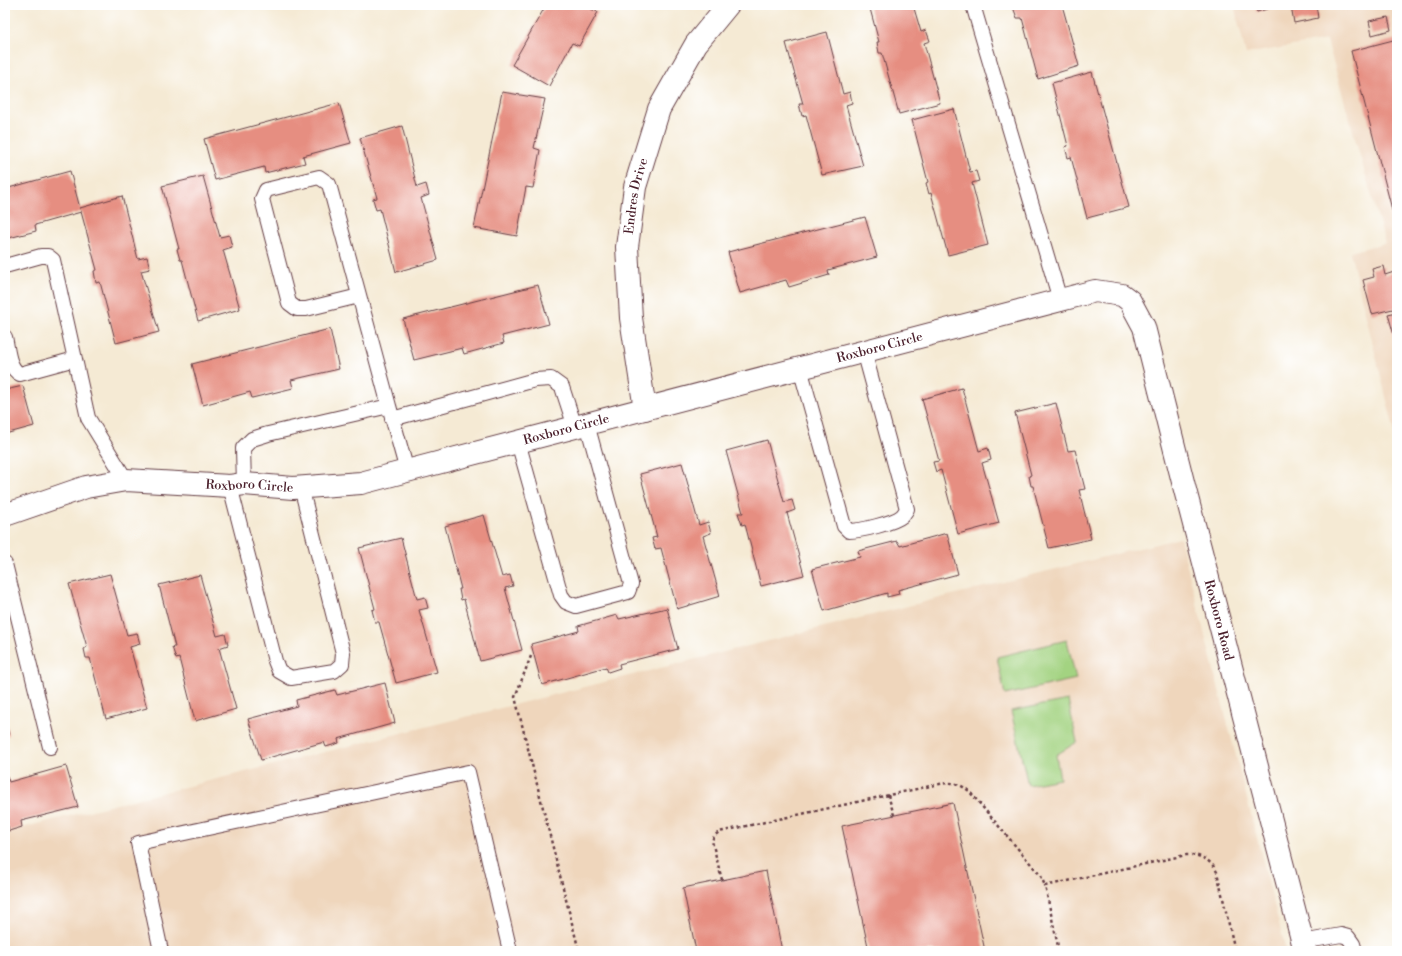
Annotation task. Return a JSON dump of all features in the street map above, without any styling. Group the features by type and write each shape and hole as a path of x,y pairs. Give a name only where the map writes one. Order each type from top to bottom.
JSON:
{"street":[{"name":"Endres Drive","path":"645,409 631,318 627,247 635,187 659,109 696,44 728,5"},
{"name":"Roxboro Circle","path":"5,515 86,487 126,480 293,488 360,483 1095,291 1122,295"},
{"name":"Roxboro Road","path":"1122,295 1130,302 1144,327 1304,946"}],"lane":[{"path":"973,5 1060,300"},
{"path":"359,296 306,309 297,309 289,303 262,198 266,190 319,177 330,184 407,471"},
{"path":"5,266 41,256 48,256 53,260 88,418 126,480"},
{"path":"5,337 14,372 20,374 75,359"},
{"path":"800,368 844,526 850,531 857,531 897,520 904,515 907,508 864,352"},
{"path":"301,487 343,653 342,664 334,670 291,678 279,672 237,485 243,448 252,440 268,434 391,413 535,380 551,379 562,387 581,426 631,584 628,592 576,606 566,602 561,595 518,442"},
{"path":"5,564 50,747"},
{"path":"161,951 138,843 468,772 510,951"},
{"path":"1304,946 1341,935 1348,937 1353,944 1355,951"}],"path":[{"path":"531,656 514,697 579,951"},
{"path":"722,880 712,841 714,836 720,832 888,795 946,783 955,783 969,791 1041,876 1045,886 1060,951"},
{"path":"888,795 894,815"},
{"path":"1045,886 1186,855 1202,857 1209,861 1217,872 1235,951"}],"shaded area":[{"path":"1234,5 1397,5 1397,441 1350,252 1385,243 1327,40 1246,54"},
{"path":"1180,538 1286,951 5,951 5,832"}],"green space":[{"path":"1067,640 1076,679 1005,695 997,657"},
{"path":"1068,700 1077,742 1056,755 1060,779 1028,785 1011,711"}],"building":[{"path":"546,5 593,5 591,9 598,12 579,46 572,43 549,86 512,65"},
{"path":"869,5 913,5 921,32 926,30 930,41 924,43 940,103 899,114 882,53 879,53 877,42 879,42"},
{"path":"1018,5 1062,5 1079,66 1038,79 1022,18 1017,18 1013,7"},
{"path":"1254,5 1280,5 1257,12"},
{"path":"1291,5 1316,5 1318,18 1294,23"},
{"path":"1357,5 1368,5 1358,8"},
{"path":"1388,17 1391,30 1372,35 1369,21"},
{"path":"827,32 843,94 850,92 852,103 846,105 863,166 822,175 806,115 802,116 799,104 803,104 786,43"},
{"path":"1397,39 1397,224 1396,225 1351,51"},
{"path":"1092,72 1129,207 1087,218 1071,157 1068,158 1065,147 1068,146 1052,83"},
{"path":"502,92 545,99 534,148 540,150 533,188 526,187 517,236 474,228"},
{"path":"339,103 351,143 303,156 305,163 265,173 264,167 215,180 204,139"},
{"path":"954,109 970,172 976,171 979,181 972,183 988,245 948,255 931,193 929,194 926,183 928,182 912,120"},
{"path":"402,126 417,187 426,184 429,195 421,198 438,260 396,272 380,209 376,210 373,199 377,198 360,138"},
{"path":"70,171 81,212 35,225 36,231 5,239 5,189"},
{"path":"203,176 220,237 229,235 232,247 223,250 240,309 198,321 182,260 180,260 177,249 179,249 162,186"},
{"path":"122,196 138,259 147,257 150,269 141,271 159,332 116,343 100,282 96,283 94,271 97,270 80,208"},
{"path":"865,217 877,257 828,270 829,275 789,287 786,280 740,293 728,252"},
{"path":"1383,266 1385,275 1397,271 1397,308 1372,314 1363,280 1374,277 1372,269"},
{"path":"538,285 549,324 502,336 504,343 464,354 462,348 414,360 403,319"},
{"path":"1397,312 1397,338 1395,339 1388,314"},
{"path":"330,329 339,369 291,380 293,388 252,398 250,392 203,405 192,364"},
{"path":"23,386 34,426 5,434 5,390"},
{"path":"962,388 979,451 988,448 991,460 982,463 999,523 958,534 941,470 936,472 933,462 939,461 922,399"},
{"path":"1056,403 1068,451 1075,450 1085,489 1079,490 1091,539 1049,548 1033,486 1031,486 1029,476 1031,475 1015,413"},
{"path":"767,440 784,502 792,500 795,510 787,513 804,575 761,586 745,524 742,525 738,513 743,513 726,451"},
{"path":"682,463 699,525 708,522 711,533 703,536 720,596 677,609 661,548 655,549 652,538 657,537 640,474"},
{"path":"484,515 502,577 510,575 513,586 505,588 522,650 480,661 464,599 461,600 459,589 461,589 445,526"},
{"path":"947,533 958,574 898,590 899,594 887,597 887,593 824,611 812,569 860,557 858,551 897,541 900,546"},
{"path":"401,538 417,599 425,597 428,608 419,610 437,672 396,683 379,622 375,622 372,610 375,609 359,548"},
{"path":"110,574 127,635 137,633 140,644 130,647 147,708 106,719 90,658 86,658 84,649 87,647 69,584"},
{"path":"200,575 217,636 225,634 228,645 219,648 236,709 195,721 179,658 176,659 172,647 175,647 159,585"},
{"path":"667,608 678,649 619,664 620,668 608,672 606,667 542,685 531,644 579,631 578,626 617,615 619,619"},
{"path":"385,683 395,723 338,739 339,743 326,747 324,742 261,760 248,719 297,706 296,700 335,690 337,695"},
{"path":"5,721 9,735 5,736"},
{"path":"66,766 78,807 21,821 22,827 9,831 8,826 5,826 5,776 7,776 9,782"},
{"path":"953,803 985,951 869,951 842,826"},
{"path":"766,871 782,951 696,951 683,888"}]}
